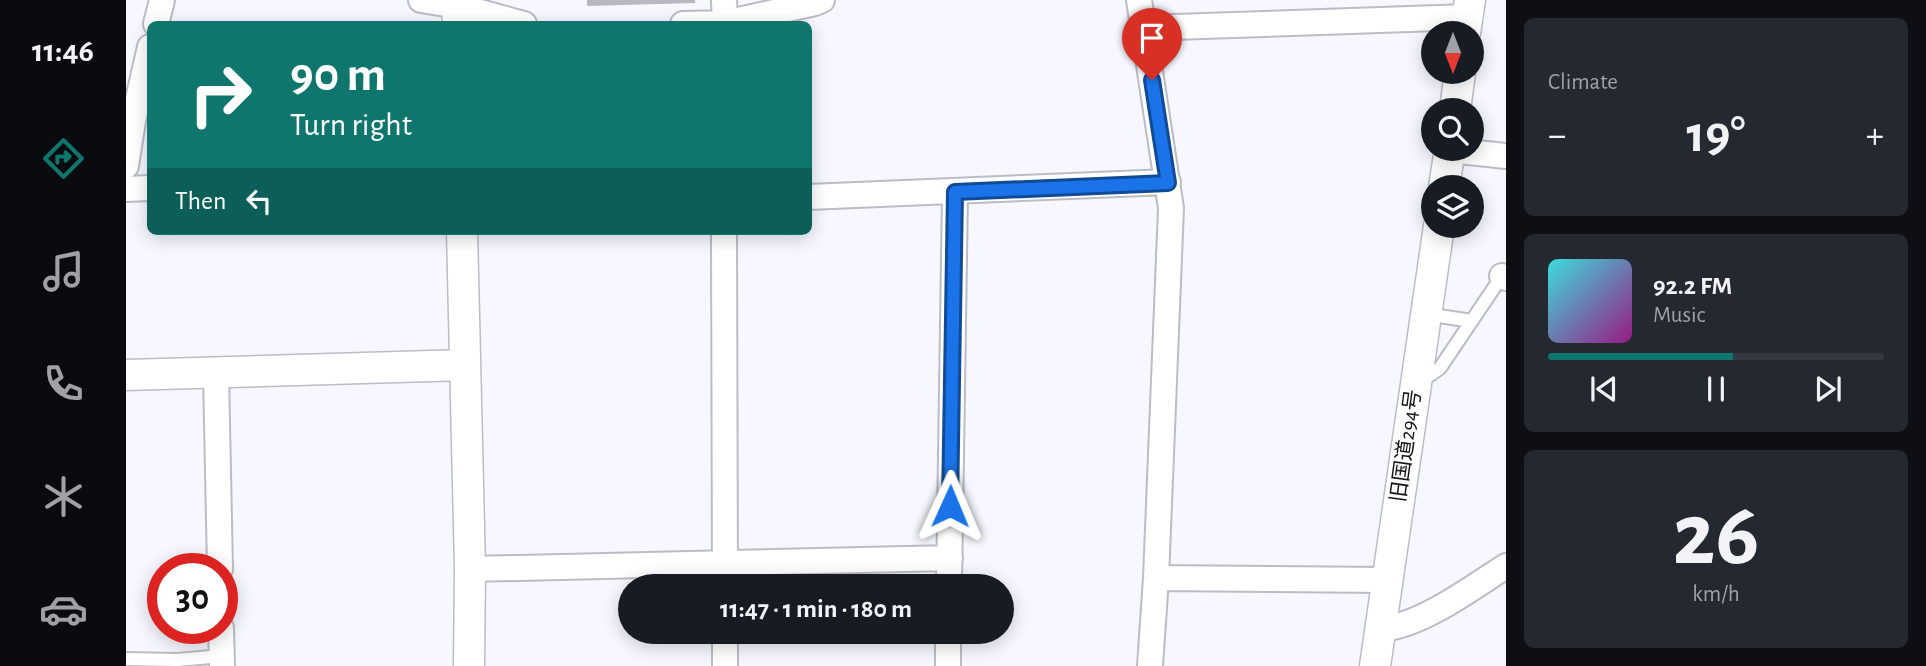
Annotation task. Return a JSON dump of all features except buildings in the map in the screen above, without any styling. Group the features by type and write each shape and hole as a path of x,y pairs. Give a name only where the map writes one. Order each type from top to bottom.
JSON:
{"street":[{"path":"157,21 162,0"},
{"path":"421,0 510,21"},
{"path":"698,21 815,4 822,0"},
{"path":"1139,0 1171,208 1150,666"},
{"path":"1144,28 1468,17"},
{"path":"126,166 129,120 147,57"},
{"path":"1484,153 1506,156"},
{"path":"812,197 1168,183"},
{"path":"126,189 147,188"},
{"path":"949,574 955,192"},
{"path":"462,235 470,569 469,666"},
{"path":"724,235 725,574"},
{"name":"旧国道294号","path":"1375,666 1437,238"},
{"path":"126,375 465,365"},
{"path":"216,373 220,553"},
{"path":"470,569 725,574 950,558"},
{"path":"1380,629 1393,628 1437,609 1506,566"},
{"path":"1156,578 1387,580"},
{"path":"725,644 725,666"},
{"path":"948,644 948,666"}],"lane":[{"path":"1430,375 1440,368 1505,274"},
{"path":"1439,316 1472,321"},
{"path":"126,659 222,661"}],"route":[{"path":"950,506 955,192 1168,183 1152,80"}]}
